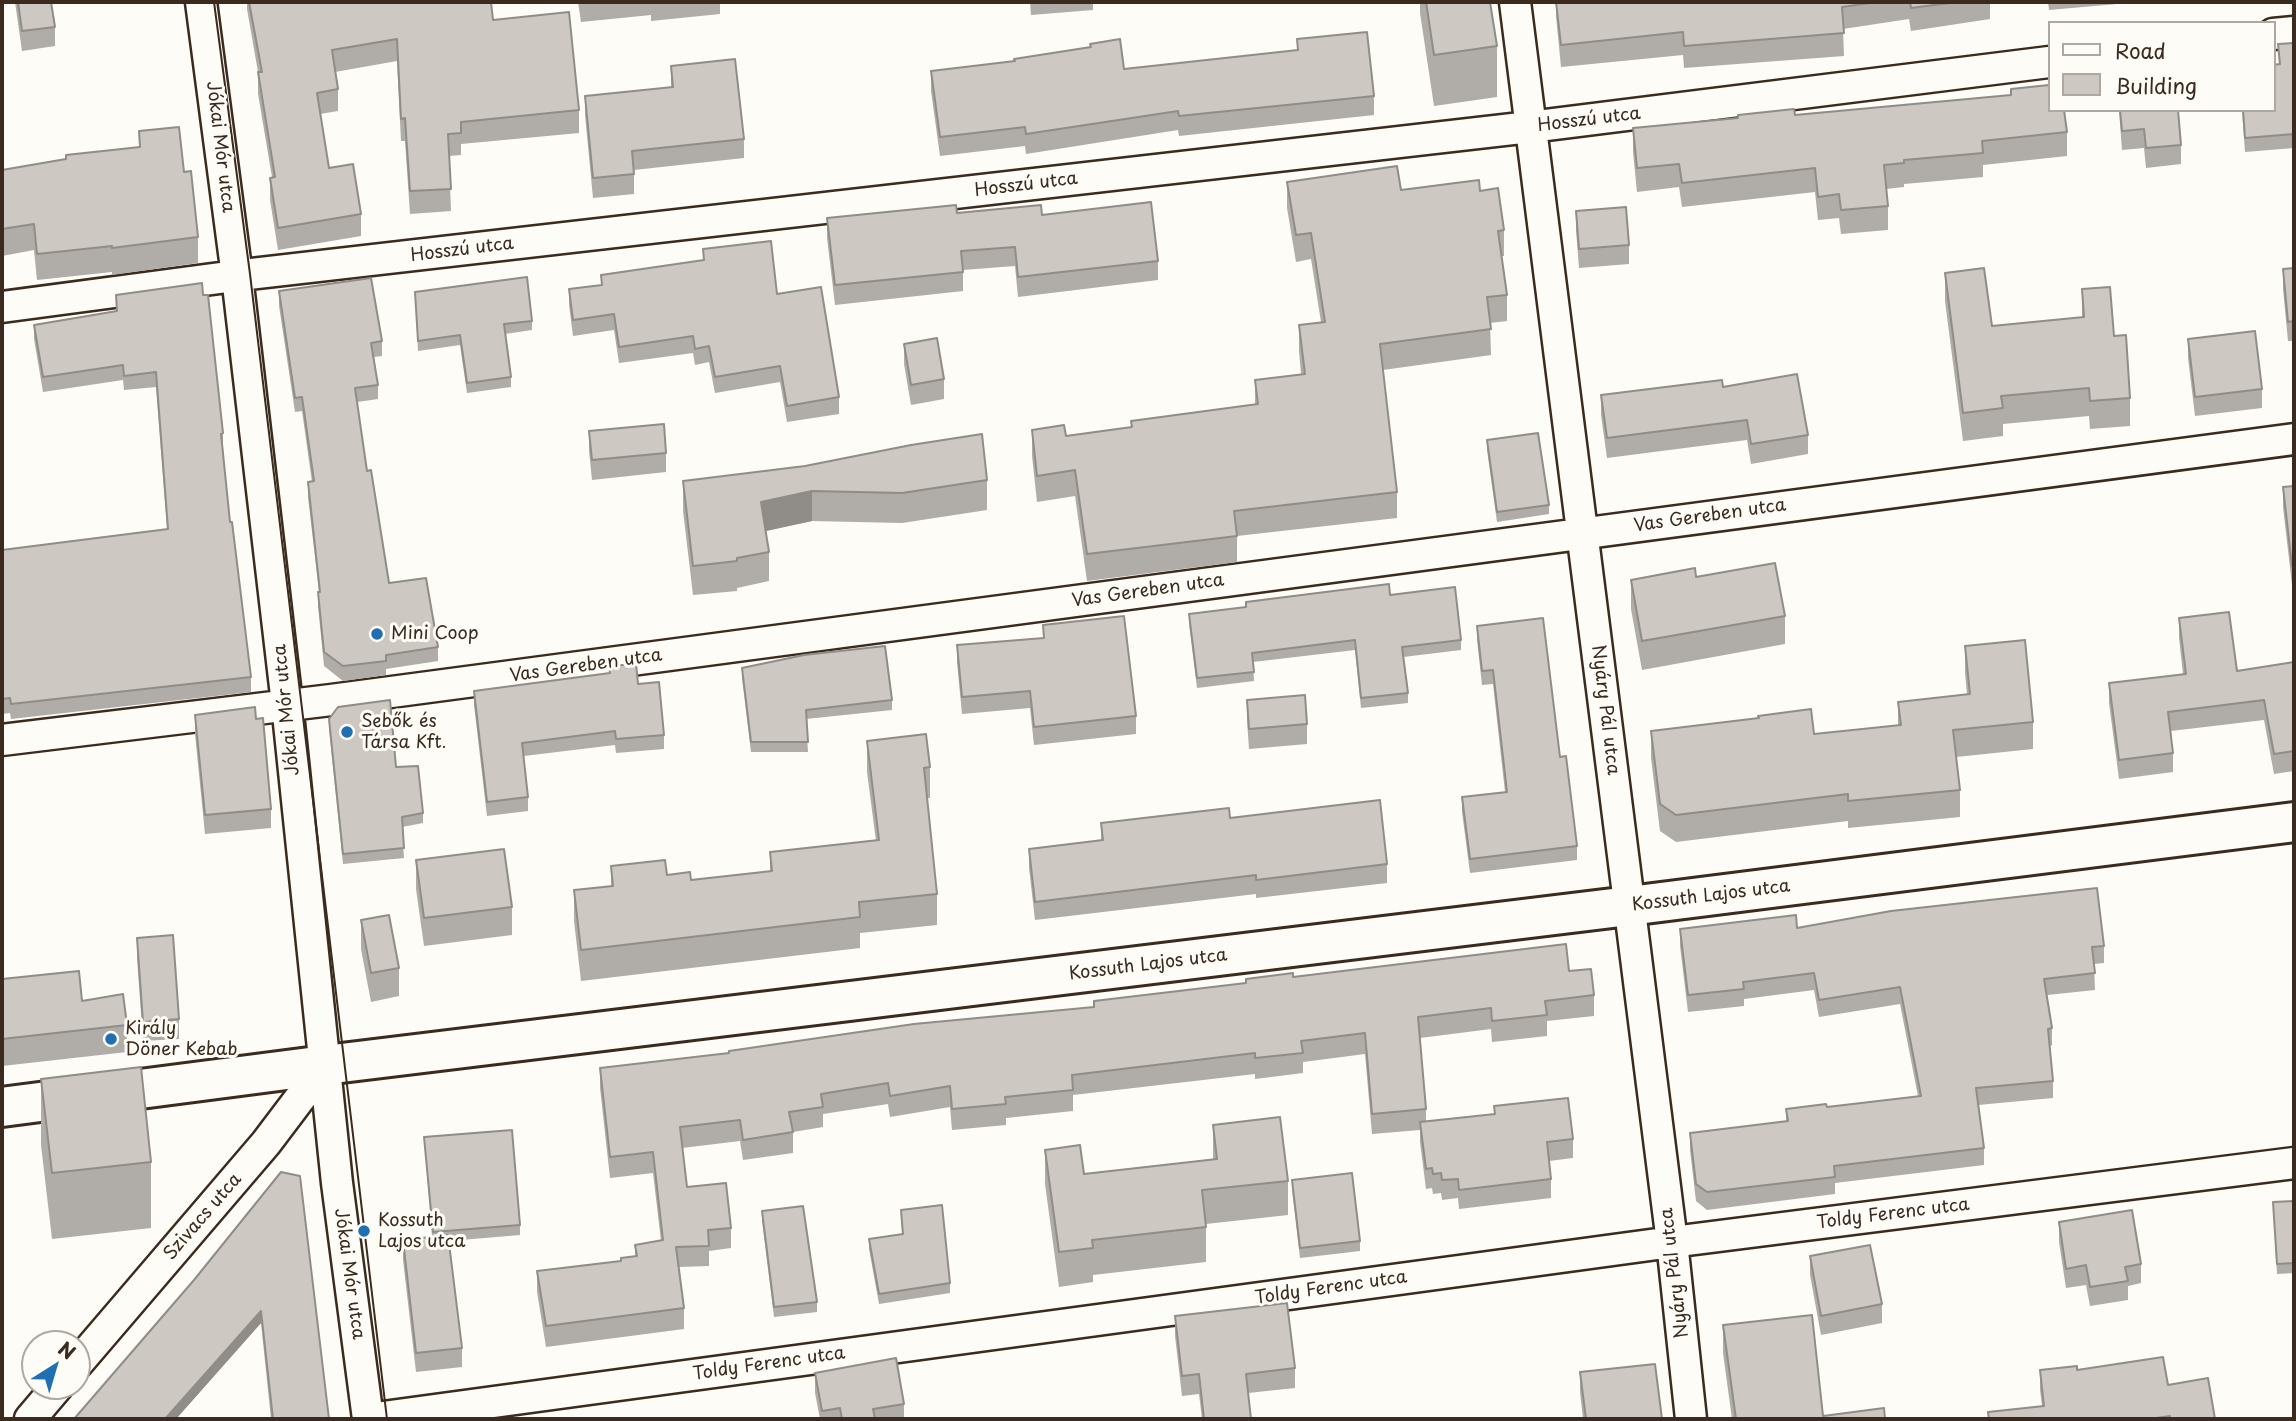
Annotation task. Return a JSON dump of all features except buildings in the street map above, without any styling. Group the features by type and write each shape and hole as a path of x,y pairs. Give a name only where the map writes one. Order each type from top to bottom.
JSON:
{"street":[{"name":"Jókai Mór utca","path":"201,2 237,276 287,704 337,1183 368,1419"},
{"name":"Nyáry Pál utca","path":"1515,2 1672,1242 1691,1419"},
{"path":"2275,34 2294,32"},
{"name":"Hosszú utca","path":"2,307 237,276 1530,127 2048,62"},
{"name":"Vas Gereben utca","path":"2,740 2294,439"},
{"name":"Kossuth Lajos utca","path":"2,1107 2294,822"},
{"name":"Szivacs utca","path":"91,1348 266,1143 324,1065"},
{"name":"Toldy Ferenc utca","path":"368,1419 1672,1242 2294,1163"},
{"path":"30,1419 46,1400"}],"tram line":[{"path":"214,2 250,274 387,1419"}],"place":[{"name":"Mini Coop","path":"377,634"},
{"name":"Sebők és Társa Kft.","path":"347,732"},
{"name":"Király Döner Kebab","path":"111,1039"},
{"name":"Kossuth Lajos utca","path":"364,1231"}]}
